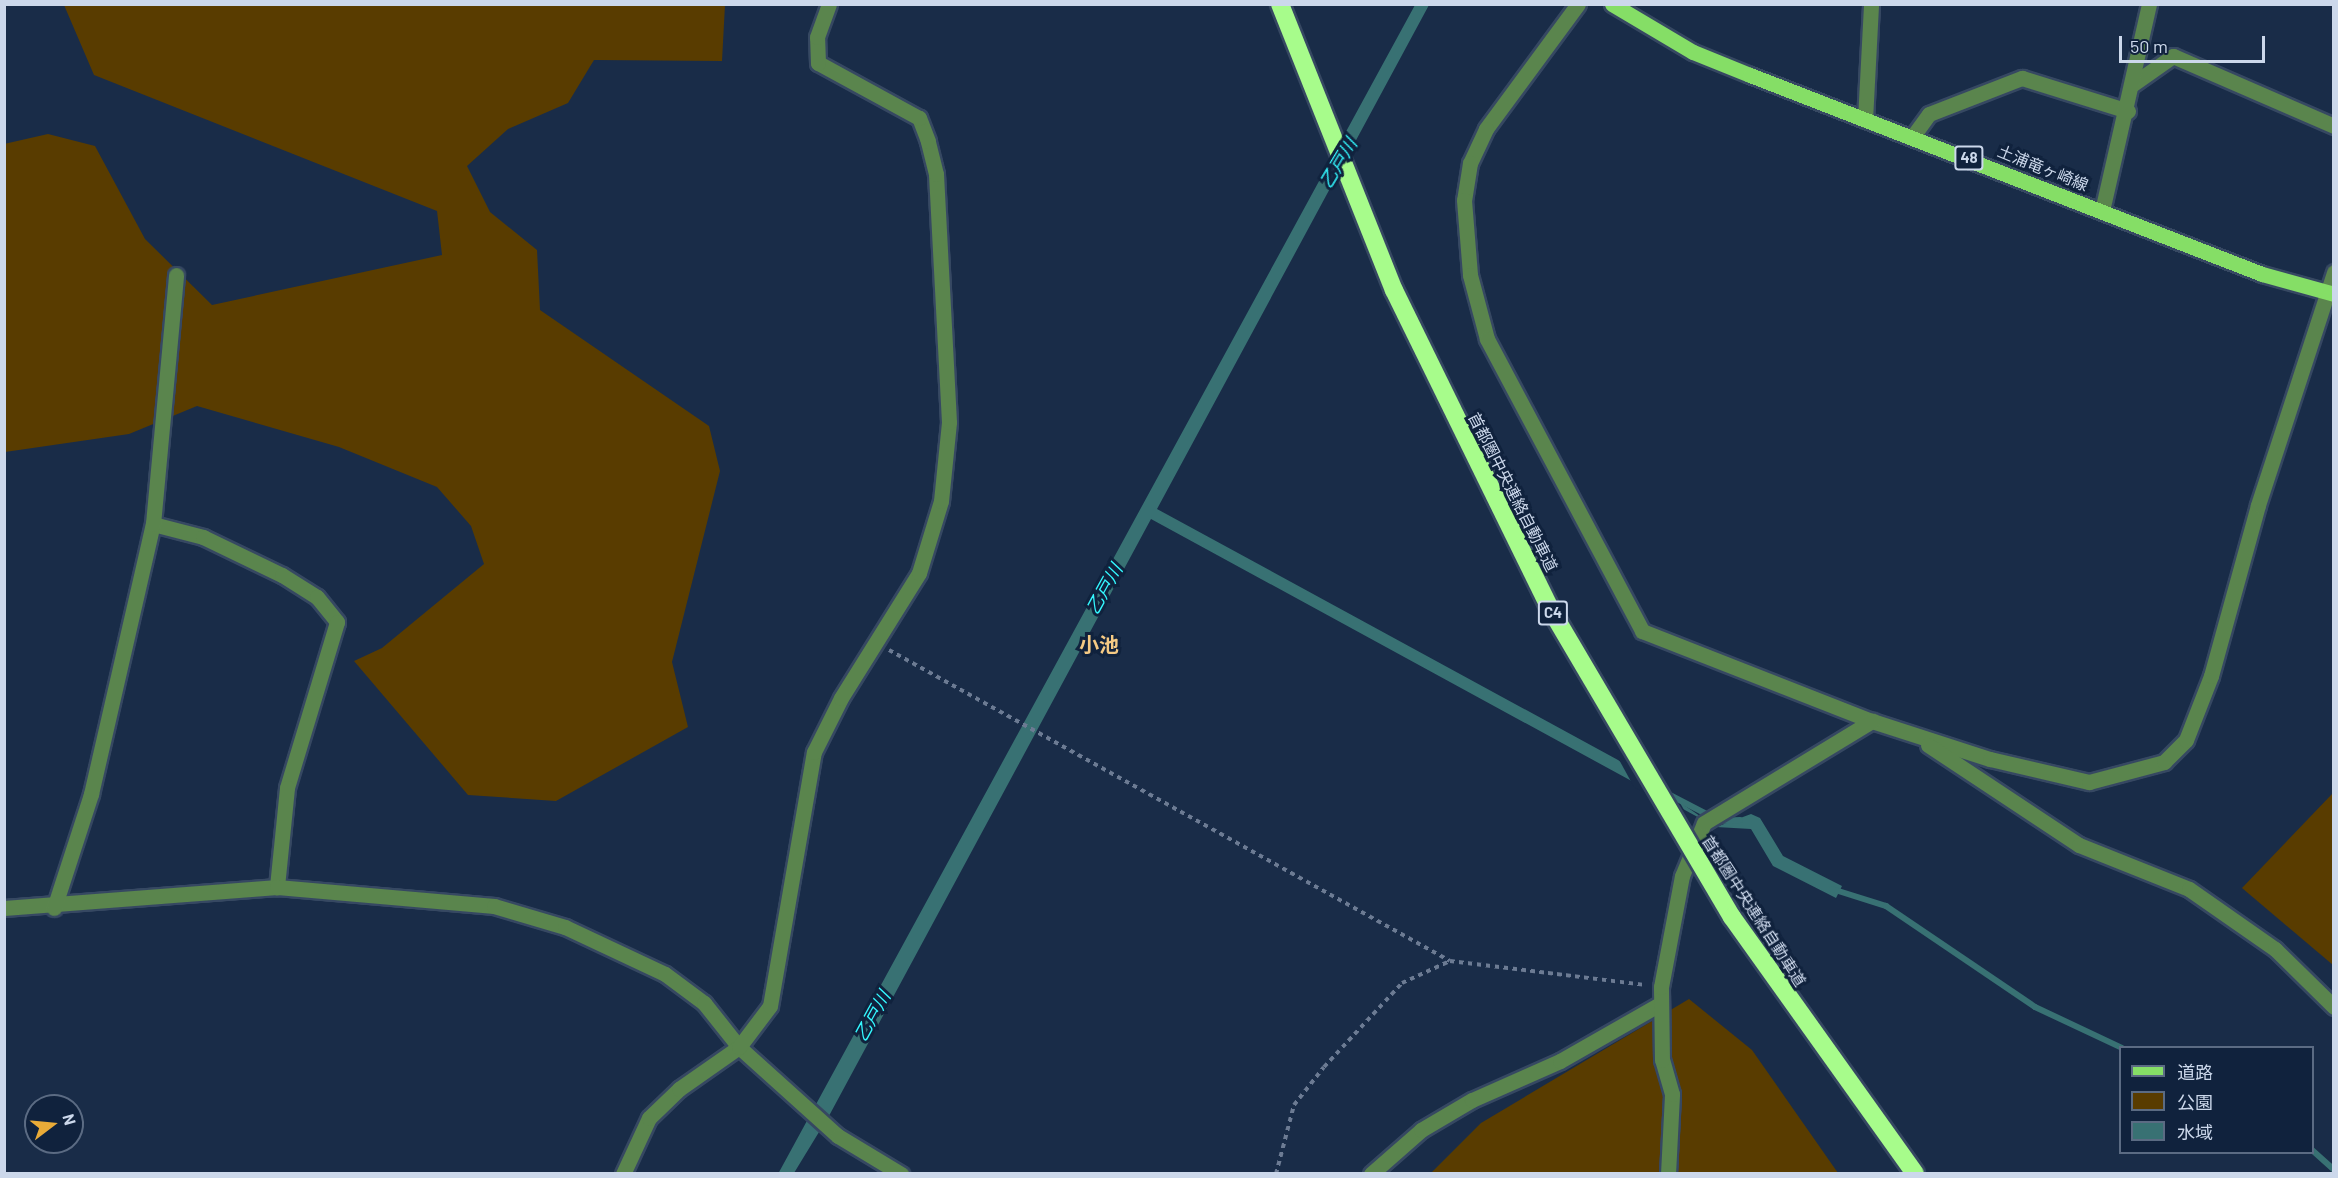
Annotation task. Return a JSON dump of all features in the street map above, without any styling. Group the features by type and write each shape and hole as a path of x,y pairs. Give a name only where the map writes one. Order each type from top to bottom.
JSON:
{"highway":[{"name":"首都圏中央連絡自動車道","path":"1280,4 1394,290 1551,610 1732,916 1915,1173"}],"main road":[{"name":"土浦竜ヶ崎線","path":"1612,4 1693,52 2102,211 2329,294"}],"street":[{"path":"623,1173 649,1118 679,1089 739,1047 770,1006 814,752 841,698 877,644 919,573 946,465 936,174 918,118 818,63 817,37 829,4"},
{"path":"1578,4 1492,120 1470,163 1464,200 1470,275 1487,339 1642,631 1872,721 1913,735 2090,782 2164,762 2186,740 2211,676 2334,272"},
{"path":"1865,120 1871,4"},
{"path":"2102,211 2128,111 2148,4"},
{"path":"2133,84 2173,56 2334,126"},
{"path":"1913,136 1929,114 2022,78 2128,111"},
{"path":"54,908 91,794 153,524 176,275"},
{"path":"153,524 203,537 282,575 317,597 337,622 287,788 277,887"},
{"path":"1668,1173 1671,1094 1662,1060 1661,987 1682,876 1704,823 1872,721"},
{"path":"1913,735 2079,845 2189,889 2275,949 2334,1007"},
{"path":"5,909 54,908 277,887 494,906 565,927 665,974 704,1003 739,1047 838,1137 901,1173"},
{"path":"1371,1173 1421,1130 1462,1106 1560,1061 1660,1004"}],"path":[{"path":"877,644 1018,719 1450,961 1661,987"},
{"path":"1276,1173 1294,1105 1324,1067 1402,983 1450,961"}],"green space":[{"path":"64,5 725,5 722,61 594,60 568,103 508,129 467,166 490,212 537,250 540,310 709,426 720,471 672,662 688,727 556,801 468,795 354,661 382,648 484,564 471,526 437,487 339,447 197,406 129,434 5,452 4,144 48,134 95,146 145,239 212,305 442,255 437,211 94,75"},
{"path":"2333,793 2333,965 2242,888"},
{"path":"1689,999 1752,1050 1838,1173 1430,1174 1481,1123"}],"water":[{"name":"乙戸川","path":"1415,5 1429,5 1157,509 1618,760 1716,827 1151,519 830,1114 794,1173 778,1174"},
{"path":"1751,814 1760,818 1783,856 1842,886 1836,898 1773,866 1751,829 1716,827"}],"pier":[{"path":"1345,134 1354,156 1333,190 1325,168"},
{"path":"1617,756 1676,796 1687,815 1634,787"}],"waterway":[{"path":"1664,792 1720,821 1740,820"},
{"path":"1832,889 1886,906 2035,1007 2119,1047"},
{"path":"2314,1152 2334,1170"}],"district":[{"name":"小池","path":"1099,644"}]}
